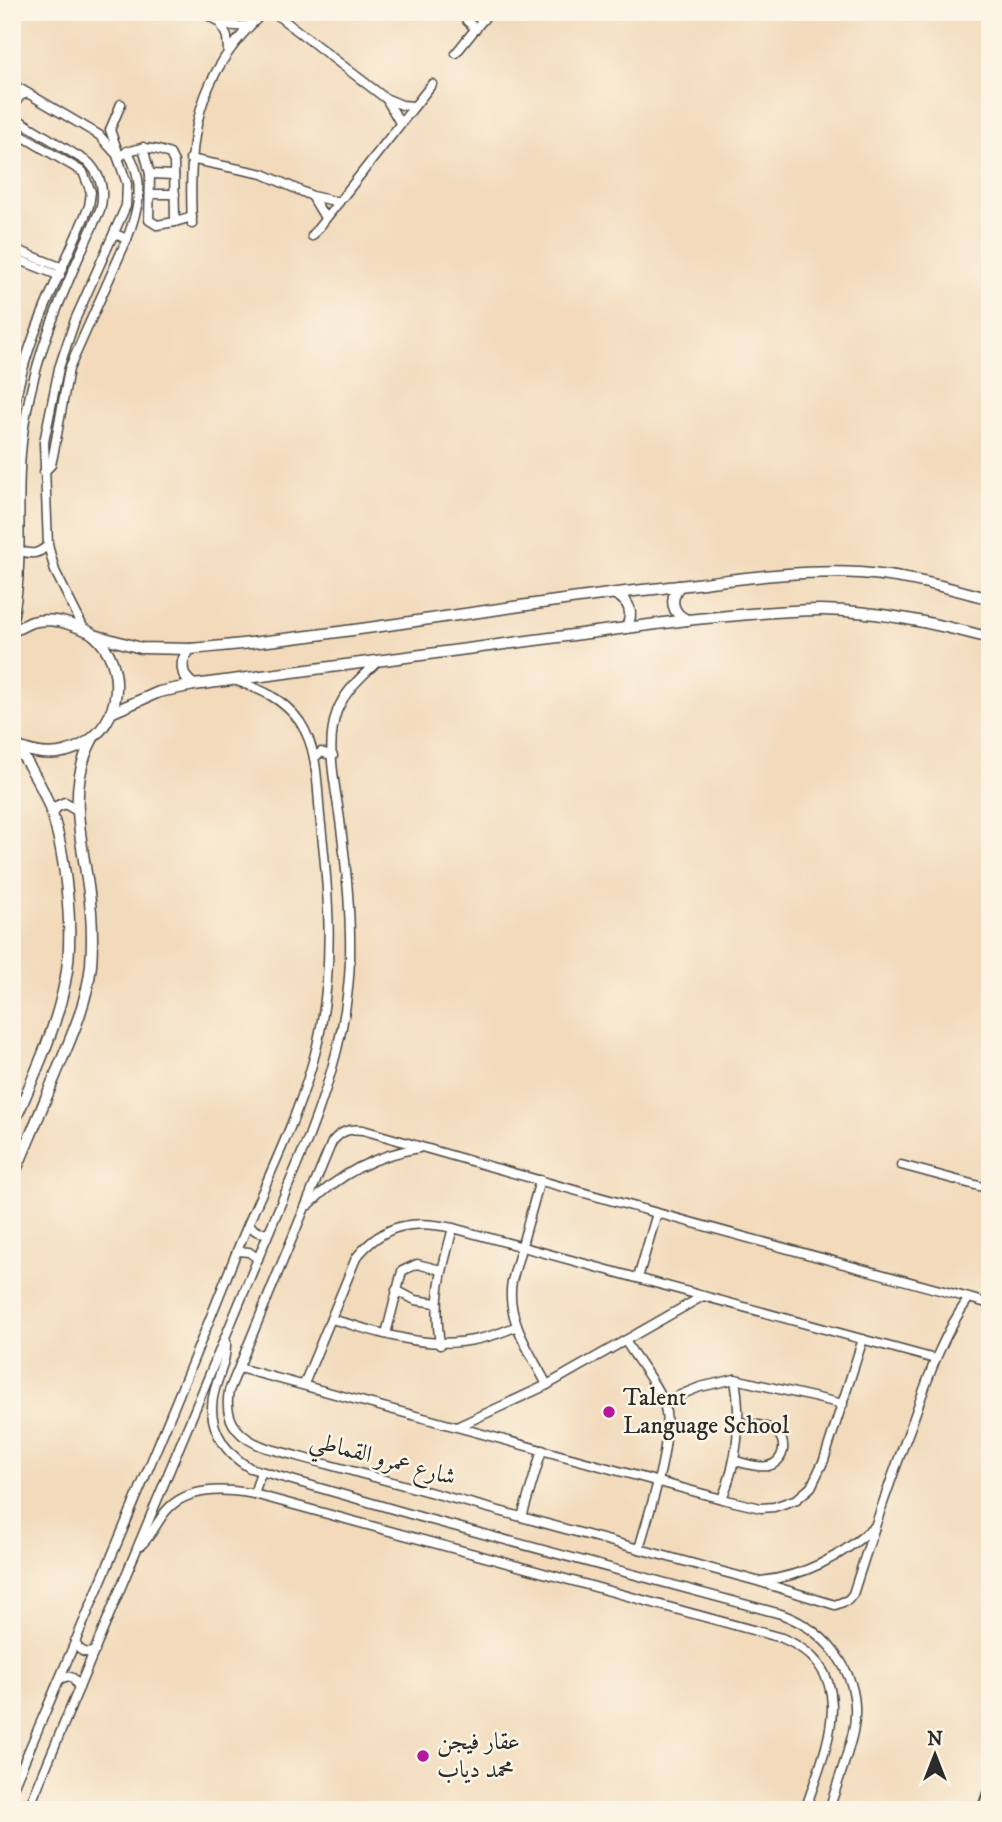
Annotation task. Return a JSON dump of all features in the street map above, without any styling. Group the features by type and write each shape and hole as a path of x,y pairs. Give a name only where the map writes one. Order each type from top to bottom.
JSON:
{"main road":[{"path":"984,1810 990,1793"}],"street":[{"path":"203,12 221,24 240,27 250,25"},
{"path":"144,147 150,174 149,214 153,224 192,220 190,159 202,103 216,71 229,51 264,12"},
{"path":"273,12 385,98 396,104 414,106"},
{"path":"456,53 476,29 486,16 464,13 467,21 476,29"},
{"path":"221,24 229,51"},
{"path":"12,84 99,135 117,156"},
{"path":"312,236 432,84"},
{"path":"12,108 20,96 27,93"},
{"path":"385,98 400,123"},
{"path":"84,629 55,571 48,545 44,442 59,368 75,320 126,206 127,184 110,130 121,104"},
{"path":"12,116 89,163 100,178 103,190 100,210 60,299 38,359 24,422 16,484 16,513 21,551 20,587 12,624"},
{"path":"12,130 83,172 90,184 91,199 29,348 20,379 12,425"},
{"path":"117,156 144,147 170,154 174,162 175,222"},
{"path":"44,472 51,465 69,369 136,216 140,186 127,151"},
{"path":"190,159 263,174 312,196 339,202"},
{"path":"150,174 174,175"},
{"path":"151,194 175,194"},
{"path":"312,196 325,218"},
{"path":"115,234 127,239"},
{"path":"12,248 62,272"},
{"path":"12,257 62,272"},
{"path":"21,551 38,553 48,545"},
{"path":"12,631 34,622 60,621 94,635 141,648 190,649 615,593 801,574 859,573 916,580 990,599"},
{"path":"679,586 673,603 676,612 687,620"},
{"path":"615,593 623,598 630,610 630,620 626,628"},
{"path":"113,712 159,692 194,685 687,620 782,611 846,612 923,621 990,638"},
{"path":"12,1179 71,1038 88,985 93,934 92,912 77,810 77,784 80,766 92,740 113,712 117,692 115,672 108,654 94,635"},
{"path":"190,649 184,656 182,668 187,680 194,685"},
{"path":"28,1810 270,1231 329,1083 346,1007 350,962 349,898 333,756 333,725 353,684 377,662"},
{"path":"12,1790 303,1096 318,1043 326,999 330,953 329,906 314,758 305,730 287,707 263,690 234,680"},
{"path":"15,746 42,755 68,753 92,740"},
{"path":"12,1127 50,1036 66,980 69,929 66,894 52,813 41,787 15,746"},
{"path":"314,758 321,752 333,756"},
{"path":"52,813 56,807 65,803 77,810"},
{"name":"شارع عمرو القماطي","path":"969,1298 950,1327 935,1359 873,1528 853,1594 842,1604 827,1604 757,1581 255,1444 237,1432 227,1413 229,1391 332,1142 345,1130 363,1130 657,1213 969,1298 990,1304"},
{"name":"شارع عمرو القماطي","path":"306,1207 330,1186 357,1168 389,1155 423,1147"},
{"path":"901,1165 990,1189"},
{"path":"540,1180 510,1296 517,1326 547,1385"},
{"path":"638,1278 657,1213"},
{"path":"249,1223 259,1232 270,1231"},
{"path":"304,1384 356,1258 376,1237 396,1227 412,1224 437,1224 453,1228 935,1359"},
{"path":"440,1345 436,1303 453,1228"},
{"path":"237,1251 249,1252 258,1259"},
{"path":"386,1334 402,1271 411,1265 442,1270"},
{"path":"396,1290 415,1300 436,1303"},
{"path":"459,1426 547,1385 703,1296"},
{"path":"331,1320 412,1341 440,1345 480,1340 517,1326"},
{"path":"226,1336 226,1354 212,1399 215,1428 219,1438 240,1462 261,1472 493,1538 781,1614 806,1626 823,1639 844,1667 853,1693 853,1731 829,1810"},
{"path":"239,1367 761,1508 786,1504 804,1493 821,1471 863,1339"},
{"path":"626,1342 663,1402 665,1442 639,1549"},
{"path":"663,1402 700,1387 735,1380 843,1404"},
{"path":"722,1499 735,1461 740,1422 735,1380"},
{"path":"735,1461 770,1466 779,1460 784,1450 782,1439 775,1431 740,1422"},
{"path":"522,1517 542,1450"},
{"path":"254,1494 261,1472"},
{"path":"138,1548 151,1536 166,1510 182,1498 217,1491 254,1494 790,1641 805,1651 817,1664 828,1685 833,1707 831,1732 805,1810"},
{"name":"شارع عمرو القماطي","path":"757,1581 791,1576 824,1563 873,1528"},
{"path":"75,1641 84,1652 95,1651"},
{"path":"60,1679 68,1676 73,1678 79,1688"}],"place":[{"name":"Talent Language School","path":"609,1412"},
{"name":"عقار فيجن محمد دياب","path":"423,1756"}]}
